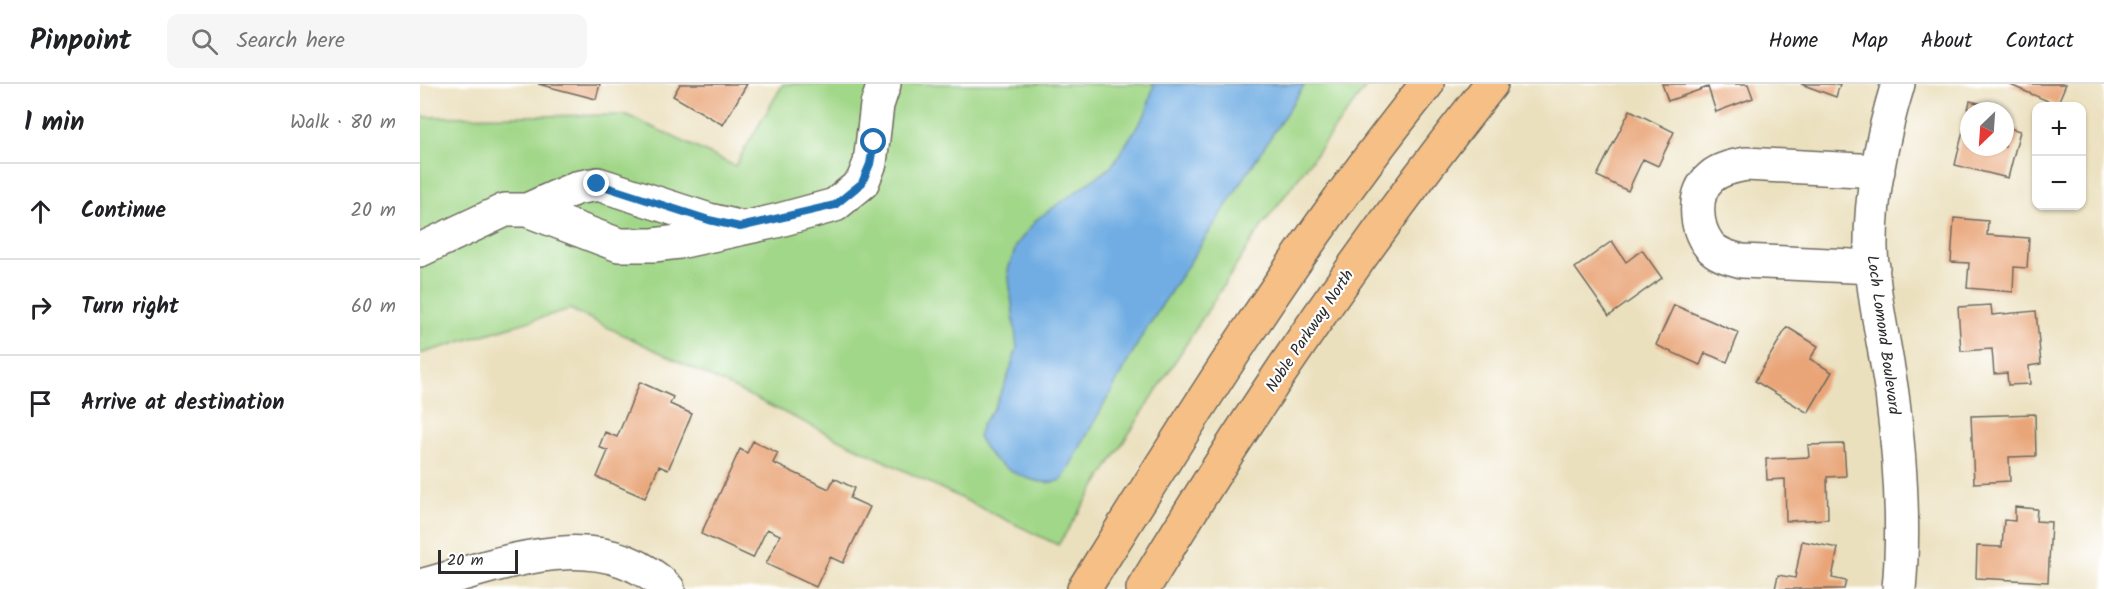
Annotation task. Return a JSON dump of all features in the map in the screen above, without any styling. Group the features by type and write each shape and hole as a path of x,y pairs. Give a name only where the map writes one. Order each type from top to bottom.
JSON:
{"main road":[{"path":"1084,589 1264,305 1337,202 1427,84"},
{"name":"Noble Parkway North","path":"1143,589 1302,340 1433,157 1491,84"}],"street":[{"path":"420,250 505,210 527,210 619,245 679,242 835,205 862,183 870,164 877,105 884,84"},
{"name":"Loch Lomond Boulevard","path":"1898,84 1888,115 1878,171 1871,248 1892,394 1899,473 1899,589"},
{"path":"1873,267 1742,261 1726,257 1710,246 1700,229 1697,211 1701,192 1711,177 1728,168 1746,164 1878,171"},
{"path":"527,210 576,188 597,184 709,220 740,227"},
{"path":"420,586 536,555 578,550 616,557 655,575 668,589"}],"green space":[{"path":"783,84 1368,84 1257,233 1058,545 570,309 420,354 420,117 627,115 735,166"}],"water":[{"path":"1154,84 1305,84 1142,336 1062,480 1036,481 1010,470 995,460 978,437 982,424 994,408 1007,379 1017,348 1008,270 1017,244 1037,219 1111,167 1146,113"}],"building":[{"path":"538,84 600,84 596,99"},
{"path":"680,84 747,84 723,125 673,96"},
{"path":"1662,84 1748,84 1753,98 1716,112 1708,87 1668,101"},
{"path":"1801,84 1840,84 1836,97"},
{"path":"2008,84 2066,84 2058,102 2050,102"},
{"path":"1630,110 1674,132 1658,166 1643,159 1628,191 1597,176"},
{"path":"2014,129 2020,131 2014,154"},
{"path":"1960,144 1960,156 2014,156 2008,178 1955,165"},
{"path":"1954,218 1988,221 1987,235 2029,238 2027,268 2014,267 2013,292 1967,288 1969,263 1951,262"},
{"path":"1612,241 1626,262 1642,250 1662,278 1609,316 1575,268"},
{"path":"1674,305 1739,333 1727,362 1705,353 1700,365 1656,345"},
{"path":"1991,305 1992,315 2036,311 2041,364 2029,366 2030,384 2008,385 2007,373 1994,374 1992,349 1961,351 1958,307"},
{"path":"1787,327 1818,346 1810,359 1832,372 1808,413 1755,381"},
{"path":"640,382 673,397 670,404 692,414 668,470 659,466 645,498 597,477 608,451 599,447 605,432 617,437"},
{"path":"2035,414 2036,456 2009,457 2010,481 1974,483 1971,416"},
{"path":"753,441 778,453 773,463 829,489 834,478 854,488 850,498 870,507 843,563 830,557 816,587 766,564 780,535 767,529 753,558 701,534 740,449 747,453"},
{"path":"1844,444 1846,476 1827,477 1828,519 1786,521 1785,479 1767,480 1766,459 1809,457 1808,445"},
{"path":"2015,507 2037,509 2036,521 2051,522 2048,582 1976,578 1977,546 2002,547 2004,520 2015,521"},
{"path":"1802,541 1838,548 1832,578 1846,581 1844,589 1775,589 1778,575 1795,578"}],"route":[{"path":"597,184 709,220 740,227 776,221 835,205 862,183 870,164 874,142"}]}
